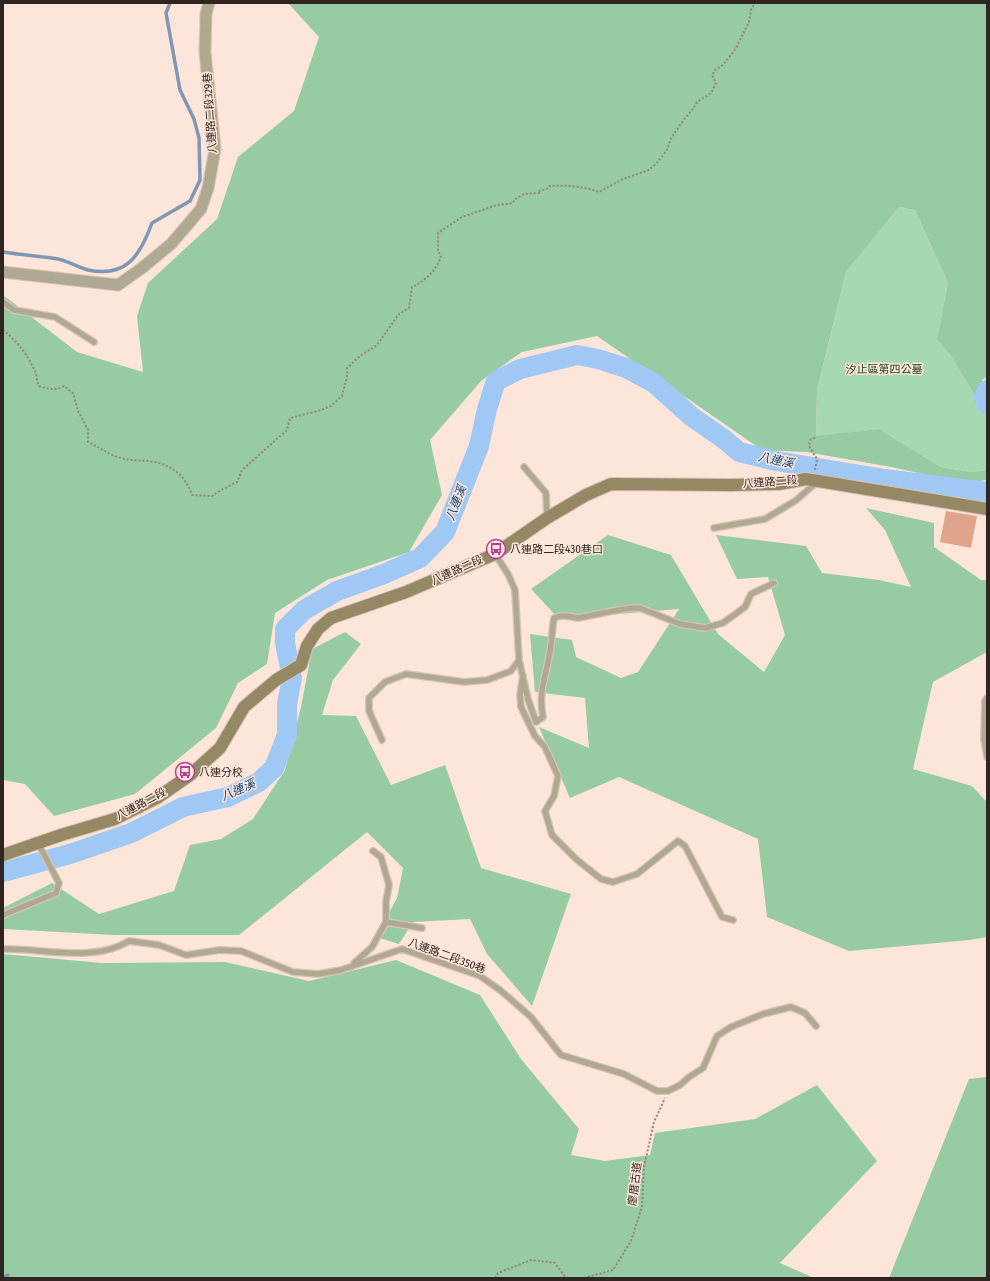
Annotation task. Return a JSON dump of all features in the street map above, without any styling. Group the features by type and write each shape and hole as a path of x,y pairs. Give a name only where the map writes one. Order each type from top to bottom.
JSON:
{"street":[{"name":"八連路二段329巷","path":"3,272 118,285 142,268 171,244 201,209 208,188 215,149 205,52 206,14 209,3"},
{"name":"八連路二段","path":"3,854 115,819 157,798 190,774 220,748 244,707 276,680 301,665 307,646 318,629 331,618 406,592 495,554 547,518 586,495 611,484 779,484 815,478 987,509"}],"lane":[{"path":"3,302 14,310 55,317 94,342"},
{"path":"524,467 546,493 547,518"},
{"path":"714,528 765,519 795,501 815,478"},
{"path":"495,554 508,574 515,590 519,660 528,698 536,722 542,717 540,707 542,686 550,651 554,618 560,616 578,618 613,611 640,608 680,624 705,628 723,623 745,607 751,594 774,583"},
{"path":"382,740 369,711 369,698 385,682 406,674 464,682 487,680 511,671 519,660"},
{"path":"523,676 520,695 521,707 535,736 545,747 558,776 554,796 545,811 552,835 576,859 601,879 613,882 637,874 678,841 685,846 722,917 733,920"},
{"path":"987,698 985,701 984,739 987,757"},
{"path":"3,915 56,893 59,883 38,843"},
{"path":"351,965 372,947 386,922 386,902 389,885 381,857 373,851"},
{"path":"386,922 422,928"},
{"name":"八連路二段350巷","path":"3,949 99,952 119,947 128,941 159,945 186,955 220,950 242,951 293,972 318,974 341,970 351,965 402,949 480,976 500,990 531,1017 561,1055 624,1074 657,1091 668,1091"},
{"path":"668,1091 680,1085 703,1068 717,1036 731,1027 763,1014 791,1007 805,1014 816,1026"}],"path":[{"path":"3,330 10,335 26,355 36,374 39,386 59,390 64,386 73,393 78,411 88,430 88,442 116,457 132,461 149,461 169,466 185,479 189,485 192,495 212,496 237,482 242,470 287,430 290,418 331,406 342,396 348,377 347,368 360,356 377,345 399,314 409,308 412,287 428,279 436,268 441,257 438,251 438,233 462,217 496,205 513,203 514,200 524,194 538,193 538,191 547,189 549,186 588,188 599,192 623,179 649,170 656,164 667,150 671,138 686,117 694,110 697,102 711,93 716,83 712,76 715,70 723,65 736,48 749,22 751,10 755,3"},
{"path":"815,478 817,459 809,446 810,440 816,437"},
{"name":"廖厝古道","path":"584,1278 613,1270 631,1241 642,1207 644,1167 654,1122 668,1091"},
{"path":"495,1278 498,1273 531,1260 555,1264 566,1278"}],"green space":[{"path":"288,3 987,3 987,377 982,380 987,404 987,416 951,356 937,339 948,283 915,210 899,207 846,272 817,390 816,436 879,429 941,467 971,472 987,470 987,480 965,483 891,467 806,452 762,450 597,336 522,352 482,380 430,440 442,495 409,552 327,580 275,613 267,664 238,683 216,728 135,794 54,816 25,784 3,780 3,295 77,352 143,372 137,316 148,283 217,219 238,157 294,111 319,37"},
{"name":"汐止區第四公墓","path":"899,207 915,210 948,283 937,339 951,356 987,416 987,470 971,472 941,467 879,429 816,437 817,390 846,272"},
{"path":"866,508 934,523 934,547 981,580 987,580 987,652 933,682 913,769 972,786 987,802 987,937 970,940 849,951 767,917 758,839 619,777 570,798 539,727 589,748 585,698 535,692 530,634 572,640 576,657 621,678 638,672 679,609 559,619 531,589 608,535 671,555 718,634 764,672 785,635 768,577 737,579 716,535 806,546 822,573 879,580 911,587 885,530"},
{"path":"345,632 361,644 333,680 322,715 356,716 391,785 445,765 481,868 571,894 532,1006 487,954 470,919 413,922 399,944 376,937 397,898 403,868 367,832 239,935 114,935 3,929 3,908 52,883 99,914 174,891 190,845 221,839 253,819 285,770 301,707 312,649"},
{"path":"3,954 102,963 225,962 309,981 396,960 480,995 521,1059 579,1129 571,1155 605,1161 650,1155 655,1133 755,1119 817,1085 877,1161 780,1263 814,1278 3,1278"},
{"path":"987,1077 987,1278 889,1278 969,1079"}],"building":[{"path":"946,511 977,516 971,548 940,542"}],"waterway":[{"path":"3,252 58,259 88,270 101,272 112,271 130,262 142,245 152,223 190,201 200,180 199,138 194,119 180,90 166,13 170,3"},
{"name":"八連溪","path":"3,872 70,854 131,833 183,807 228,797 259,782 274,768 287,735 287,704 292,678 285,643 285,629 304,610 337,591 384,574 420,558 445,532 479,446 487,409 496,381 520,369 577,355 598,359 626,368 654,383 692,417 724,439 739,452 776,461 885,479 987,492"},
{"name":"八連溪","path":"987,390 984,398 987,404"},
{"path":"3,1277 8,1275"}],"place":[{"name":"八連路二段430巷口","path":"496,549"},
{"name":"八連分校","path":"185,772"}]}
